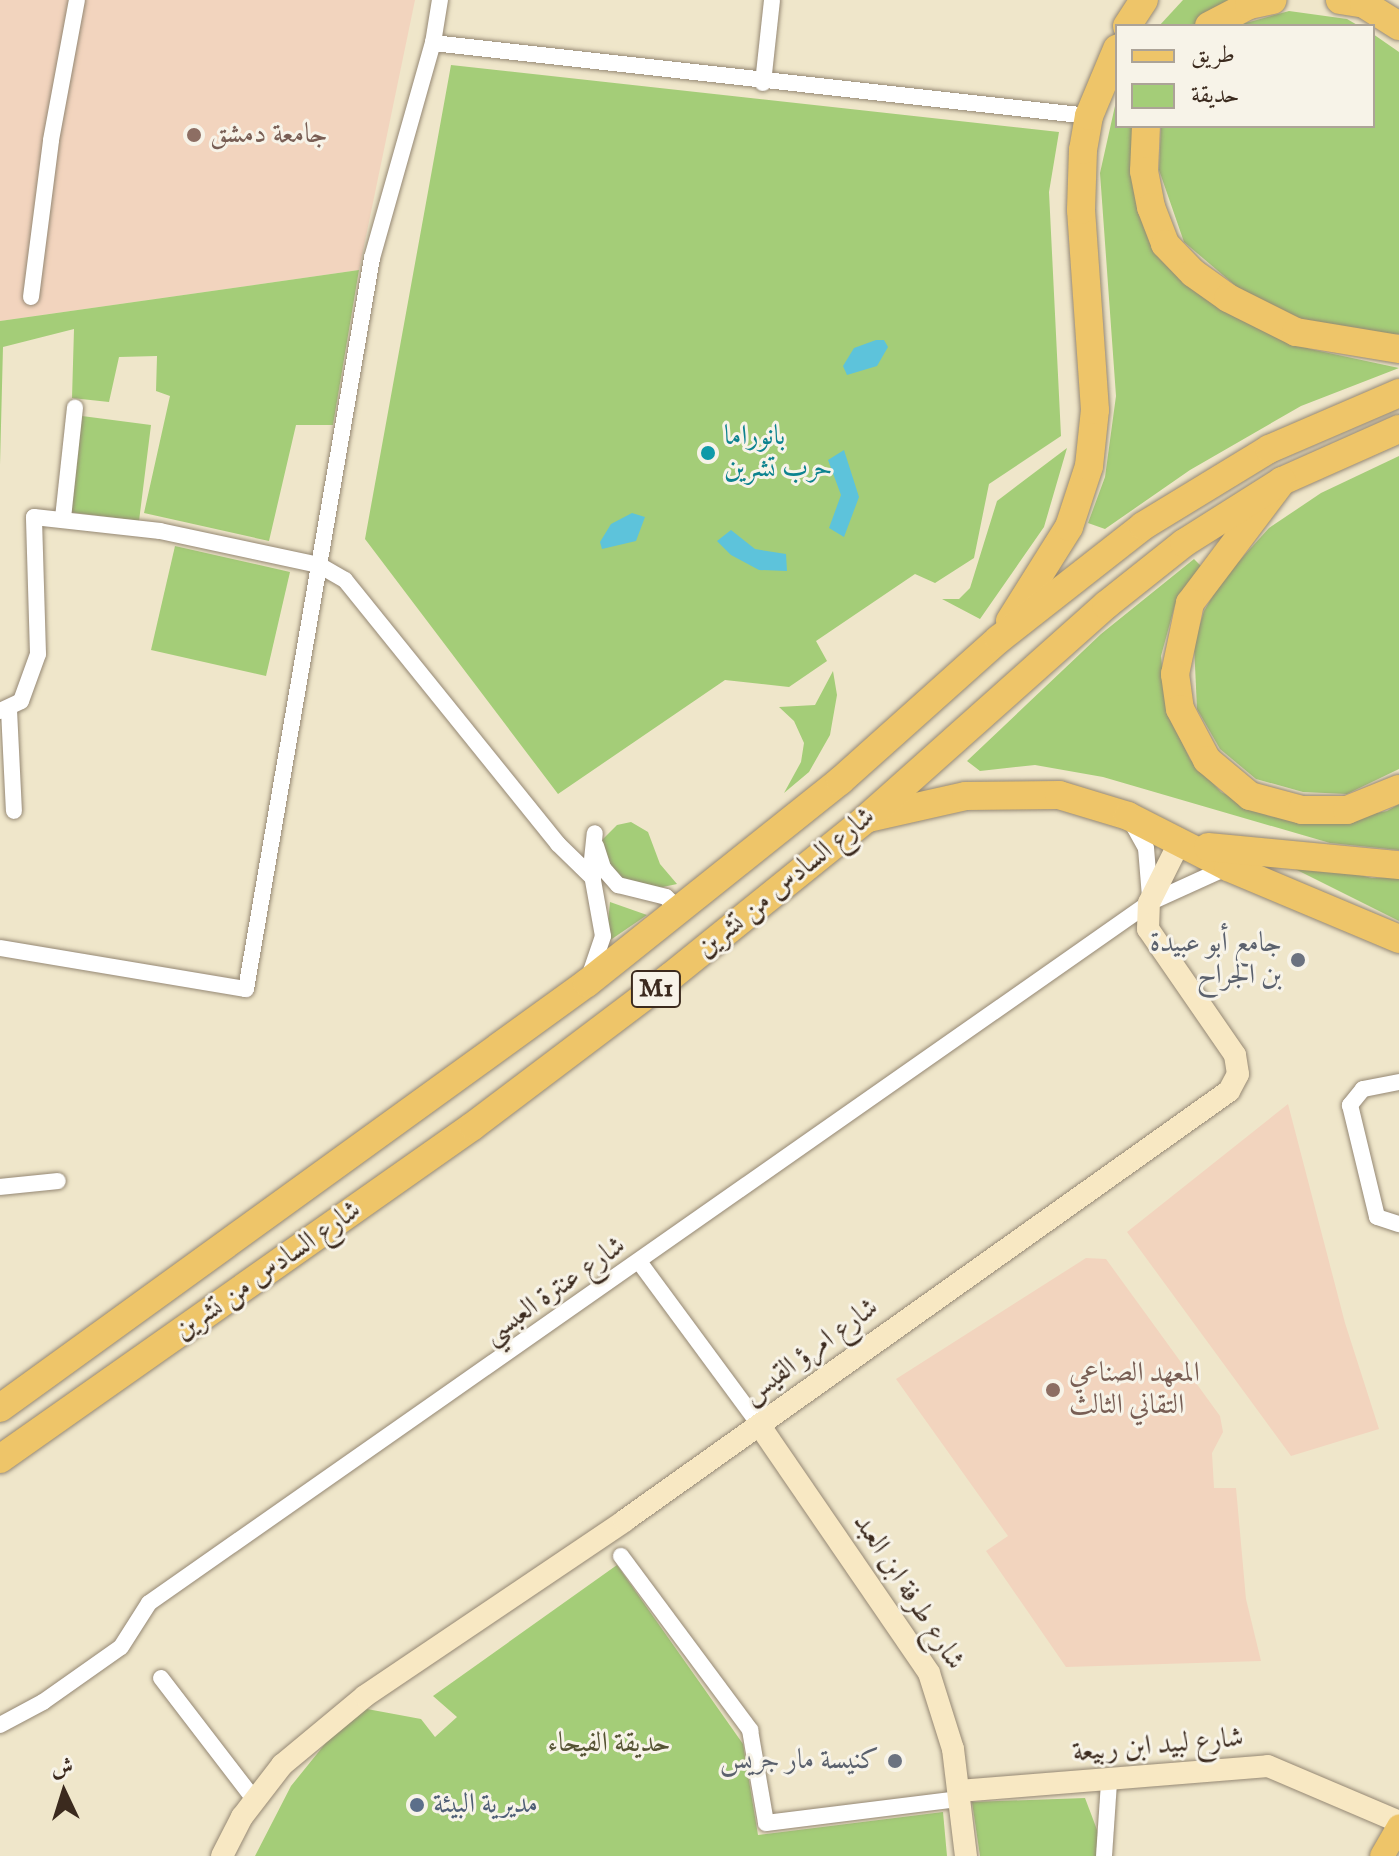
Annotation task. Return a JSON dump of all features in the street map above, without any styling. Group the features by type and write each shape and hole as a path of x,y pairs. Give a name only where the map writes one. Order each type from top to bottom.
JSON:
{"highway":[{"path":"1128,24 1144,0"},
{"path":"1213,24 1249,5 1272,0"},
{"path":"1340,0 1364,4 1399,26"},
{"path":"999,639 1069,527 1089,466 1095,410 1081,210 1089,116 1115,54"},
{"path":"1146,128 1144,171 1165,244 1228,298 1296,332 1399,349"},
{"name":"شارع السادس من تشرين","path":"0,1408 587,983 840,781 999,639 1143,526 1269,449 1399,393"},
{"name":"شارع السادس من تشرين","path":"0,1459 473,1126 670,977 867,818 1106,605 1184,543 1282,481 1399,429"},
{"path":"1282,481 1190,603 1175,674 1180,709 1207,760 1250,796 1302,810 1347,810 1399,789"},
{"path":"867,818 966,796 1016,793 1059,795 1128,816 1228,867 1399,939"},
{"path":"1180,841 1252,854 1399,865"}],"main road":[{"path":"1382,1856 1399,1825"}],"street":[{"path":"31,297 51,140 77,0"},
{"path":"0,948 246,989 372,258 433,43 440,0"},
{"path":"763,83 772,0"},
{"path":"433,43 763,83 1089,116"},
{"path":"63,518 75,408"},
{"path":"14,811 4,711 32,680 38,654 34,517 63,518 160,531 319,565 345,580 558,844 593,878"},
{"path":"1128,816 1146,848 1149,903"},
{"path":"587,983 603,936 593,878 594,837 603,868 618,885 666,897 679,910"},
{"path":"1149,903 1180,841"},
{"name":"شارع عنترة العبسي","path":"0,1725 43,1702 125,1644 149,1603 640,1263 1149,903 1228,867"},
{"name":"شارع امرؤ القيس","path":"222,1856 254,1799 298,1749 365,1696 760,1426 1233,1086 1238,1061 1152,937 1146,920 1149,903"},
{"path":"1399,1082 1363,1089 1350,1105 1377,1217 1399,1224"},
{"path":"0,1187 58,1181"},
{"path":"640,1263 760,1426"},
{"name":"شارع طرفة ابن العبد","path":"760,1426 929,1673 943,1707 960,1795 966,1856"},
{"path":"621,1556 750,1730 766,1823 960,1795"},
{"path":"161,1678 254,1799"},
{"name":"شارع لبيد ابن ربيعة","path":"960,1795 1268,1766 1399,1825"},
{"path":"1104,1856 1109,1782"}],"shaded area":[{"name":"جامعة دمشق","path":"0,0 415,0 359,270 0,321"},
{"path":"1288,1104 1345,1323 1379,1429 1291,1456 1127,1232"},
{"path":"1086,1258 1106,1259 1220,1416 1223,1432 1212,1453 1214,1488 1236,1488 1246,1599 1261,1661 1066,1667 986,1551 1008,1536 896,1379"}],"green space":[{"path":"1183,0 1234,0 1196,24 1161,24"},
{"path":"1289,11 1347,19 1356,24 1242,24"},
{"path":"1375,35 1399,52 1399,334 1380,336 1297,319 1237,287 1184,242 1159,170 1161,128 1375,128"},
{"path":"451,65 1059,132 1049,192 1061,436 989,484 974,558 935,583 915,574 816,641 827,661 789,687 725,680 558,794 365,539"},
{"path":"1115,106 1115,128 1136,128 1131,157 1144,228 1179,279 1235,317 1310,349 1399,368 1301,406 1190,470 1105,529 1088,523 1105,477 1116,396 1100,173"},
{"path":"359,270 333,425 296,425 269,541 144,513 170,396 156,391 157,356 119,357 109,402 72,398 74,329 3,347 0,465 0,321"},
{"path":"82,416 151,425 139,521 69,512"},
{"path":"1067,448 1044,527 980,619 942,599 959,599 970,588 997,501"},
{"path":"1399,456 1399,769 1347,794 1303,792 1256,779 1220,749 1197,709 1194,644 1204,611 1222,580 1269,528 1321,493"},
{"path":"175,546 290,572 266,676 151,650"},
{"path":"1194,559 1204,569 1175,605 1161,656 1166,708 1190,759 1221,792 1269,816 1324,823 1387,811 1399,804 1399,850 1330,843 1103,777 1035,765 980,771 967,761 1101,634"},
{"path":"833,671 837,695 830,735 809,772 784,793 801,762 804,743 794,721 779,707 815,705"},
{"path":"631,822 648,832 660,864 677,884 644,891 623,883 606,867 599,847 603,839 617,825"},
{"path":"1261,852 1372,878 1399,877 1399,921"},
{"path":"610,902 647,915 606,943"},
{"name":"حديقة الفيحاء","path":"617,1565 743,1744 758,1835 943,1812 947,1856 255,1856 291,1786 329,1739 367,1709 421,1719 435,1737 457,1717 433,1696"},
{"path":"1085,1798 1102,1843 1099,1856 980,1856 972,1802"}],"water":[{"path":"884,340 888,347 877,366 847,375 843,366 854,348"},
{"path":"844,450 859,497 844,537 829,528 841,495 828,460"},
{"path":"632,513 645,517 636,541 602,549 600,542 611,524"},
{"path":"731,530 755,549 786,554 787,571 759,570 731,555 717,541"}],"place":[{"name":"جامعة دمشق","path":"194,135"},
{"name":"بانوراما حرب تشرين","path":"708,453"},
{"name":"جامع أبو عبيدة بن الجراح","path":"1298,960"},
{"name":"المعهد الصناعي التقاني الثالث","path":"1053,1390"},
{"name":"كنيسة مار جريس","path":"895,1761"},
{"name":"مديرية البيئة","path":"417,1805"}]}
